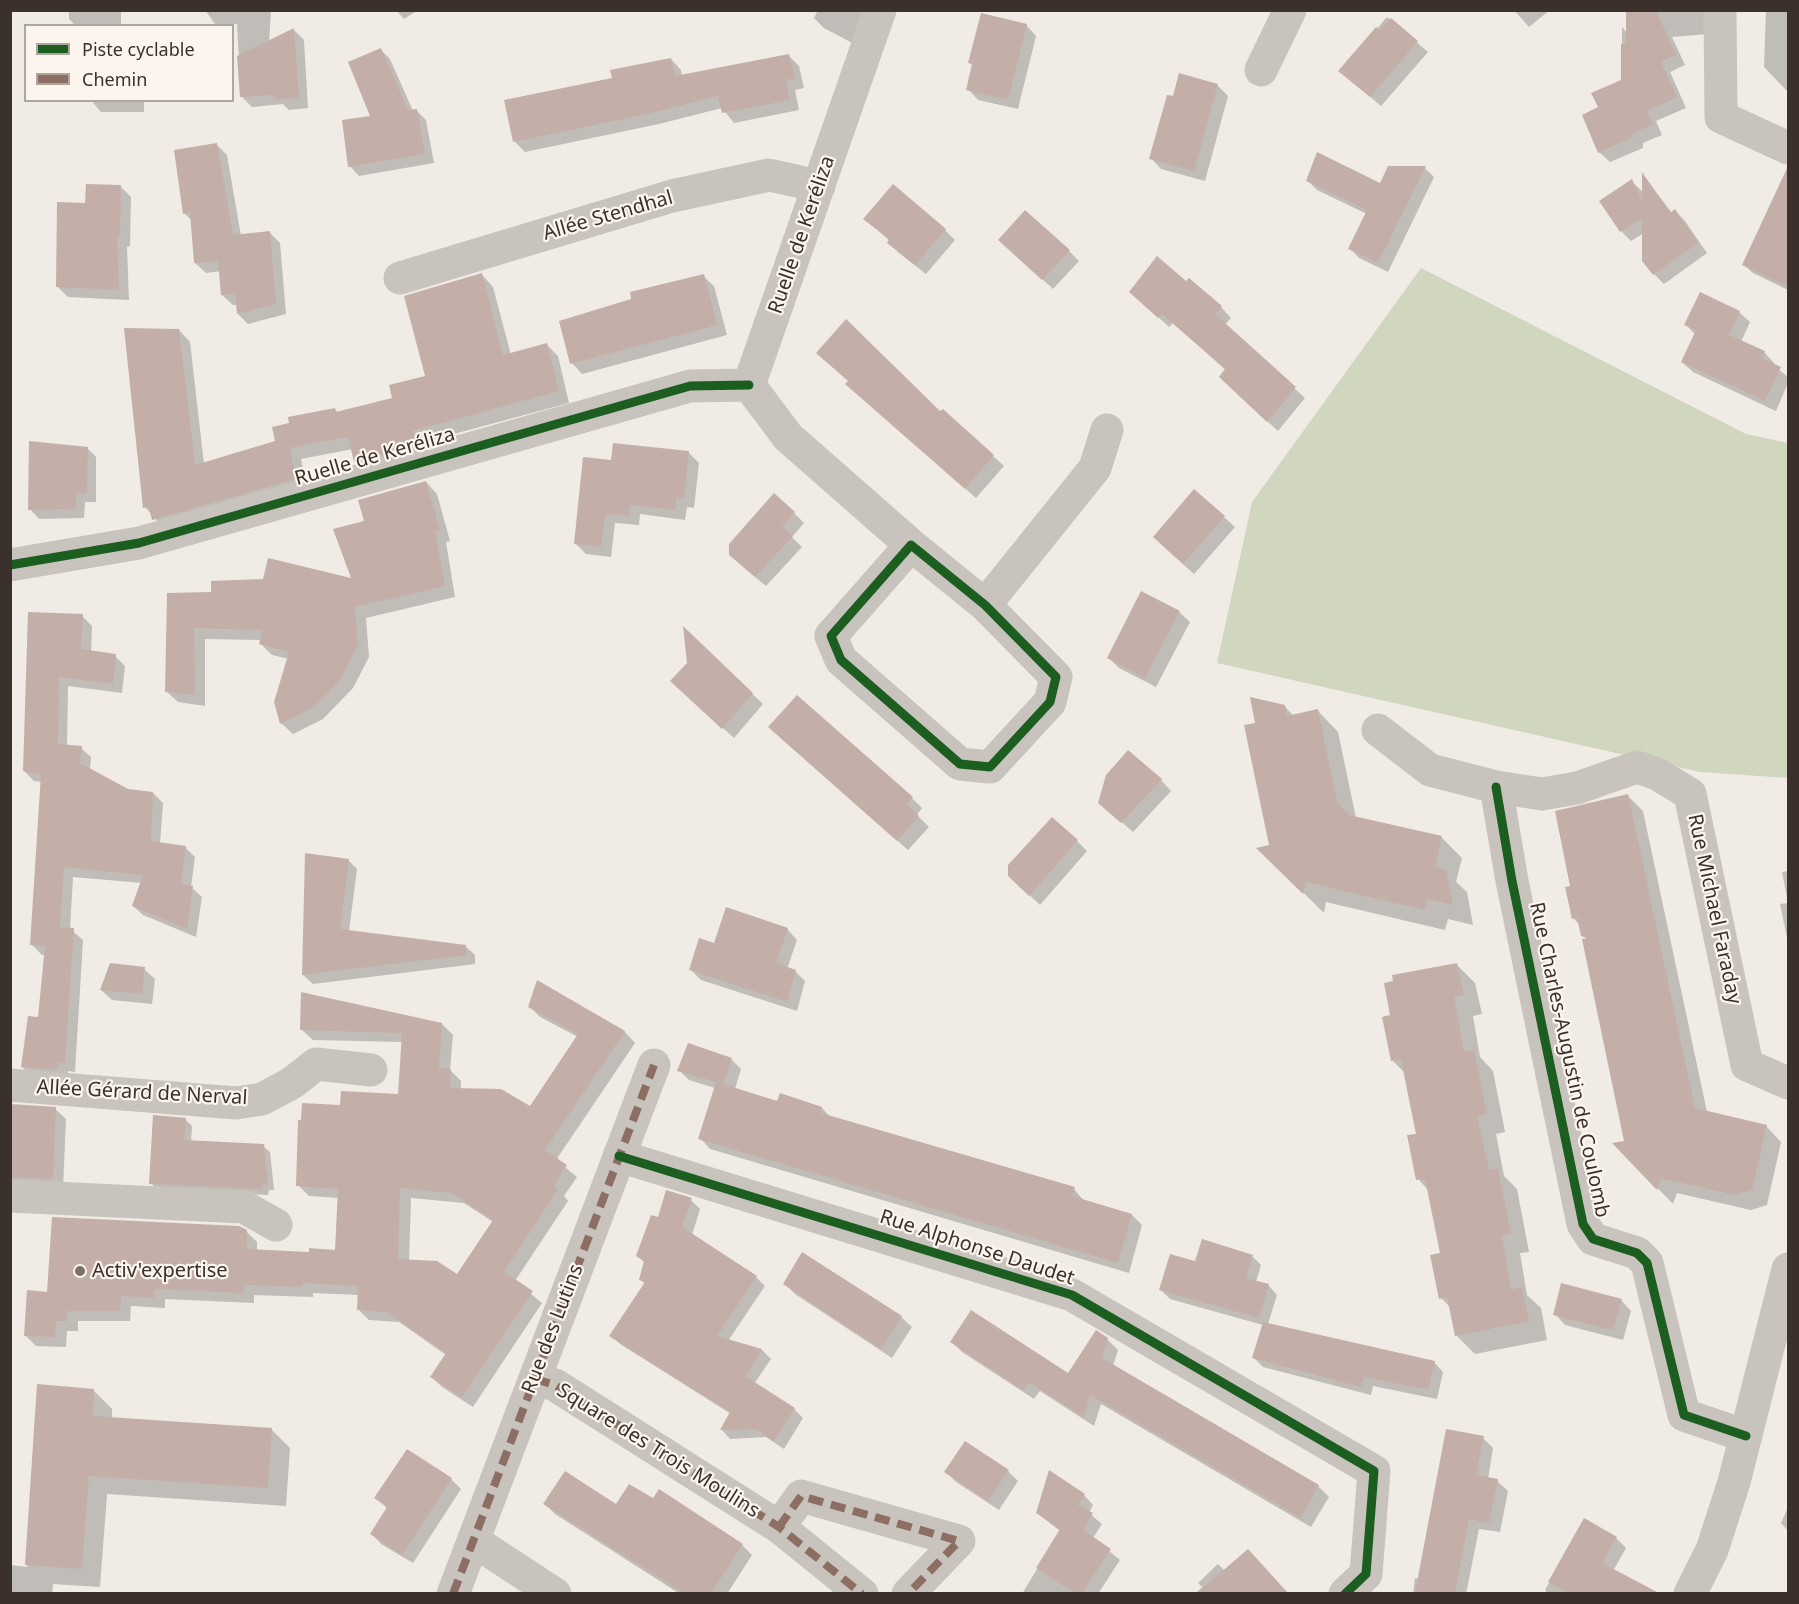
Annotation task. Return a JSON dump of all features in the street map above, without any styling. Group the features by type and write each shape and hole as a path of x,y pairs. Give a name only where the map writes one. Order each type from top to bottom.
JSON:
{"street":[{"name":"Ruelle de Keréliza","path":"10,565 139,543 690,386 749,385 879,10"},
{"path":"1261,70 1290,10"},
{"path":"1720,10 1721,117 1788,148"},
{"name":"Allée Stendhal","path":"400,278 672,196 769,175 819,186"},
{"path":"749,385 788,437 911,545 985,605 1056,677 1050,702 990,767 960,764 841,660 831,636 911,545"},
{"path":"985,605 1095,468 1107,430"},
{"name":"Rue Michael Faraday","path":"1378,730 1430,770 1496,787 1542,794 1577,788 1637,767 1657,774 1690,794 1748,1065 1788,1083"},
{"name":"Rue Charles-Augustin de Coulomb","path":"1496,787 1512,881 1584,1224 1593,1239 1637,1253 1647,1263 1684,1415 1746,1436"},
{"name":"Allée Gérard de Nerval","path":"10,1085 236,1102 262,1099 292,1083 316,1064 371,1070"},
{"name":"Rue des Lutins","path":"453,1593 654,1065"},
{"name":"Rue Alphonse Daudet","path":"619,1156 1072,1295 1374,1471 1366,1574 1345,1593"},
{"path":"10,1196 244,1208 276,1225"},
{"path":"1690,1593 1712,1550 1734,1482 1788,1269"},
{"name":"Square des Trois Moulins","path":"535,1379 555,1385 779,1527 862,1593"},
{"name":"Square des Trois Moulins","path":"779,1527 801,1496 959,1541 908,1593"},
{"path":"474,1541 555,1593"}],"green space":[{"path":"1421,268 1746,434 1788,443 1788,778 1700,772 1217,663 1252,502"}],"building":[{"path":"1626,10 1656,10 1676,55 1661,62 1677,97 1647,111 1653,124 1633,133 1633,137 1598,153 1582,115 1598,107 1591,93 1621,80 1621,44 1626,43"},
{"path":"981,13 1027,24 1008,100 966,90 972,64 968,63"},
{"path":"1391,18 1418,41 1370,97 1338,71 1376,27 1380,30"},
{"path":"294,28 299,98 277,100 272,95 240,97 237,56"},
{"path":"381,48 408,110 417,109 425,154 348,167 342,120 370,116 348,62"},
{"path":"789,54 795,78 786,80 790,100 722,113 718,96 648,114 513,142 504,100 612,78 610,70 671,58 675,76"},
{"path":"1179,73 1218,84 1194,171 1149,159 1167,95 1173,96"},
{"path":"217,143 233,235 270,231 276,304 237,314 235,294 221,295 218,261 194,263 190,213 183,214 174,150"},
{"path":"1317,152 1380,183 1388,166 1426,166 1378,263 1348,249 1367,210 1306,181"},
{"path":"1788,166 1788,287 1742,265"},
{"path":"1642,172 1670,213 1675,209 1698,243 1653,275 1642,261 1642,218 1620,232 1599,201 1632,179 1642,201"},
{"path":"86,184 121,185 120,236 117,237 119,290 56,287 57,202 85,203"},
{"path":"893,184 946,229 915,265 887,243 889,239 863,219"},
{"path":"1025,210 1070,250 1042,280 998,240"},
{"path":"1157,256 1186,281 1189,278 1222,306 1215,314 1296,387 1267,422 1219,377 1225,369 1162,314 1158,318 1129,292"},
{"path":"482,273 503,355 547,343 559,391 413,431 417,444 354,462 348,437 290,448 296,479 152,520 149,507 143,508 124,328 179,329 195,465 275,441 272,427 289,423 288,417 335,408 336,412 392,398 389,385 425,376 404,296"},
{"path":"704,274 717,325 570,364 559,321 631,299 630,292"},
{"path":"1700,292 1740,311 1729,335 1765,351 1762,358 1781,367 1765,401 1681,362 1696,330 1684,325"},
{"path":"846,319 940,411 943,409 994,455 965,489 845,384 848,381 816,353"},
{"path":"29,441 88,447 87,493 76,493 76,509 28,510"},
{"path":"613,443 689,451 684,498 677,497 675,510 630,505 629,516 605,514 601,547 574,544 583,457 611,460"},
{"path":"426,481 440,530 435,531 445,586 355,607 358,645 340,680 314,707 280,724 274,702 289,652 259,644 263,630 194,628 195,695 165,692 167,593 211,592 211,581 263,579 268,558 351,578 333,529 364,521 358,500"},
{"path":"1194,489 1225,516 1183,564 1153,537"},
{"path":"774,493 795,512 782,526 793,536 755,577 729,555 729,544"},
{"path":"1141,591 1180,611 1145,678 1107,658"},
{"path":"28,612 83,614 81,649 116,654 113,684 59,677 58,744 82,746 80,763 128,789 153,792 151,841 186,846 181,884 193,886 187,929 132,906 143,875 64,867 60,927 74,928 65,1063 58,1062 58,1070 21,1067 28,1016 38,1017 45,946 30,945 41,774 23,771"},
{"path":"683,626 753,693 722,729 670,681 687,663"},
{"path":"797,695 913,797 907,804 919,816 897,841 768,727"},
{"path":"1250,697 1285,705 1287,716 1318,709 1337,802 1349,815 1442,836 1435,867 1446,870 1453,905 1428,899 1425,910 1306,882 1303,894 1256,848 1269,845 1244,725 1255,723"},
{"path":"1128,750 1162,779 1121,823 1098,803 1106,775"},
{"path":"1628,794 1695,1108 1767,1125 1752,1190 1735,1195 1661,1178 1657,1190 1612,1143 1624,1141 1582,939 1588,938 1581,936 1577,917 1572,919 1565,887 1570,886 1555,811"},
{"path":"1052,817 1078,840 1029,896 1008,876 1008,865"},
{"path":"305,853 349,859 340,929 466,945 466,955 302,975"},
{"path":"726,907 788,928 776,963 796,970 787,1002 689,970 699,938 714,943"},
{"path":"110,963 145,967 142,994 100,990"},
{"path":"1457,963 1464,995 1454,997 1464,1052 1474,1050 1487,1114 1477,1116 1489,1170 1498,1168 1511,1233 1502,1235 1511,1290 1522,1287 1529,1321 1455,1336 1447,1297 1439,1299 1430,1255 1440,1253 1425,1179 1416,1180 1407,1135 1416,1134 1401,1060 1391,1061 1382,1017 1390,1015 1384,983 1393,981 1392,975"},
{"path":"537,980 625,1031 545,1150 567,1165 554,1185 558,1189 504,1272 533,1291 462,1397 430,1377 446,1353 387,1312 357,1310 358,1286 303,1283 302,1287 244,1285 243,1293 155,1289 154,1298 121,1296 120,1311 67,1311 67,1321 56,1321 55,1337 24,1336 27,1290 47,1292 52,1217 239,1226 247,1230 247,1249 309,1252 309,1248 335,1250 338,1189 296,1186 298,1120 301,1120 302,1103 340,1105 341,1091 398,1094 402,1033 300,1030 301,992 442,1023 439,1068 451,1069 450,1088 501,1089 530,1106 578,1034 528,1007","holes":["400,1188 452,1193 493,1220 457,1274 437,1261 398,1259"]},
{"path":"688,1043 732,1058 723,1084 777,1101 780,1093 822,1107 821,1113 1075,1187 1072,1196 1132,1214 1118,1263 698,1139 716,1082 677,1071"},
{"path":"10,1104 56,1107 53,1179 10,1177"},
{"path":"153,1115 186,1118 184,1140 264,1144 268,1185 262,1184 262,1189 149,1184"},
{"path":"666,1190 692,1198 682,1227 757,1276 717,1336 762,1349 745,1376 795,1408 774,1441 756,1429 720,1430 730,1412 609,1336 645,1282 639,1280 644,1261 636,1256 651,1215 658,1217"},
{"path":"1202,1239 1253,1255 1246,1278 1269,1284 1259,1318 1159,1290 1170,1254 1195,1261"},
{"path":"802,1252 902,1316 881,1349 783,1284"},
{"path":"1561,1283 1622,1299 1613,1330 1553,1315"},
{"path":"971,1310 1068,1373 1096,1330 1108,1338 1102,1358 1319,1485 1301,1518 1090,1395 1084,1417 1029,1382 1023,1390 950,1342"},
{"path":"1263,1322 1435,1361 1428,1390 1364,1377 1361,1387 1252,1358"},
{"path":"37,1384 94,1389 93,1416 272,1428 268,1488 89,1476 82,1569 25,1565"},
{"path":"1446,1429 1484,1436 1476,1475 1498,1479 1489,1523 1469,1519 1455,1593 1415,1593"},
{"path":"965,1441 1009,1470 988,1501 944,1472"},
{"path":"407,1449 452,1478 402,1555 370,1534 387,1507 374,1498"},
{"path":"1049,1470 1085,1494 1078,1505 1093,1513 1083,1530 1111,1549 1082,1593 1075,1593 1036,1568 1060,1529 1036,1513"},
{"path":"565,1471 616,1504 629,1484 653,1498 659,1489 743,1544 711,1593 684,1593 543,1504"},
{"path":"1584,1518 1617,1537 1602,1563 1659,1593 1569,1593 1548,1582"},
{"path":"1248,1549 1288,1593 1197,1593"}],"marked path":[{"path":"453,1594 654,1065"},
{"path":"535,1379 555,1385 779,1527 862,1594"},
{"path":"779,1527 801,1496 959,1541 908,1594"}],"cycle path":[{"path":"10,565 139,543 690,386 749,385"},
{"path":"911,545 985,605 1056,677 1050,702 990,767 960,764 841,660 831,636 911,545"},
{"path":"1496,787 1512,881 1583,1224 1593,1239 1637,1253 1647,1263 1684,1415 1746,1436"},
{"path":"619,1156 1072,1295 1374,1471 1366,1574 1345,1594"}],"place":[{"name":"Activ'expertise","path":"80,1271"}]}
